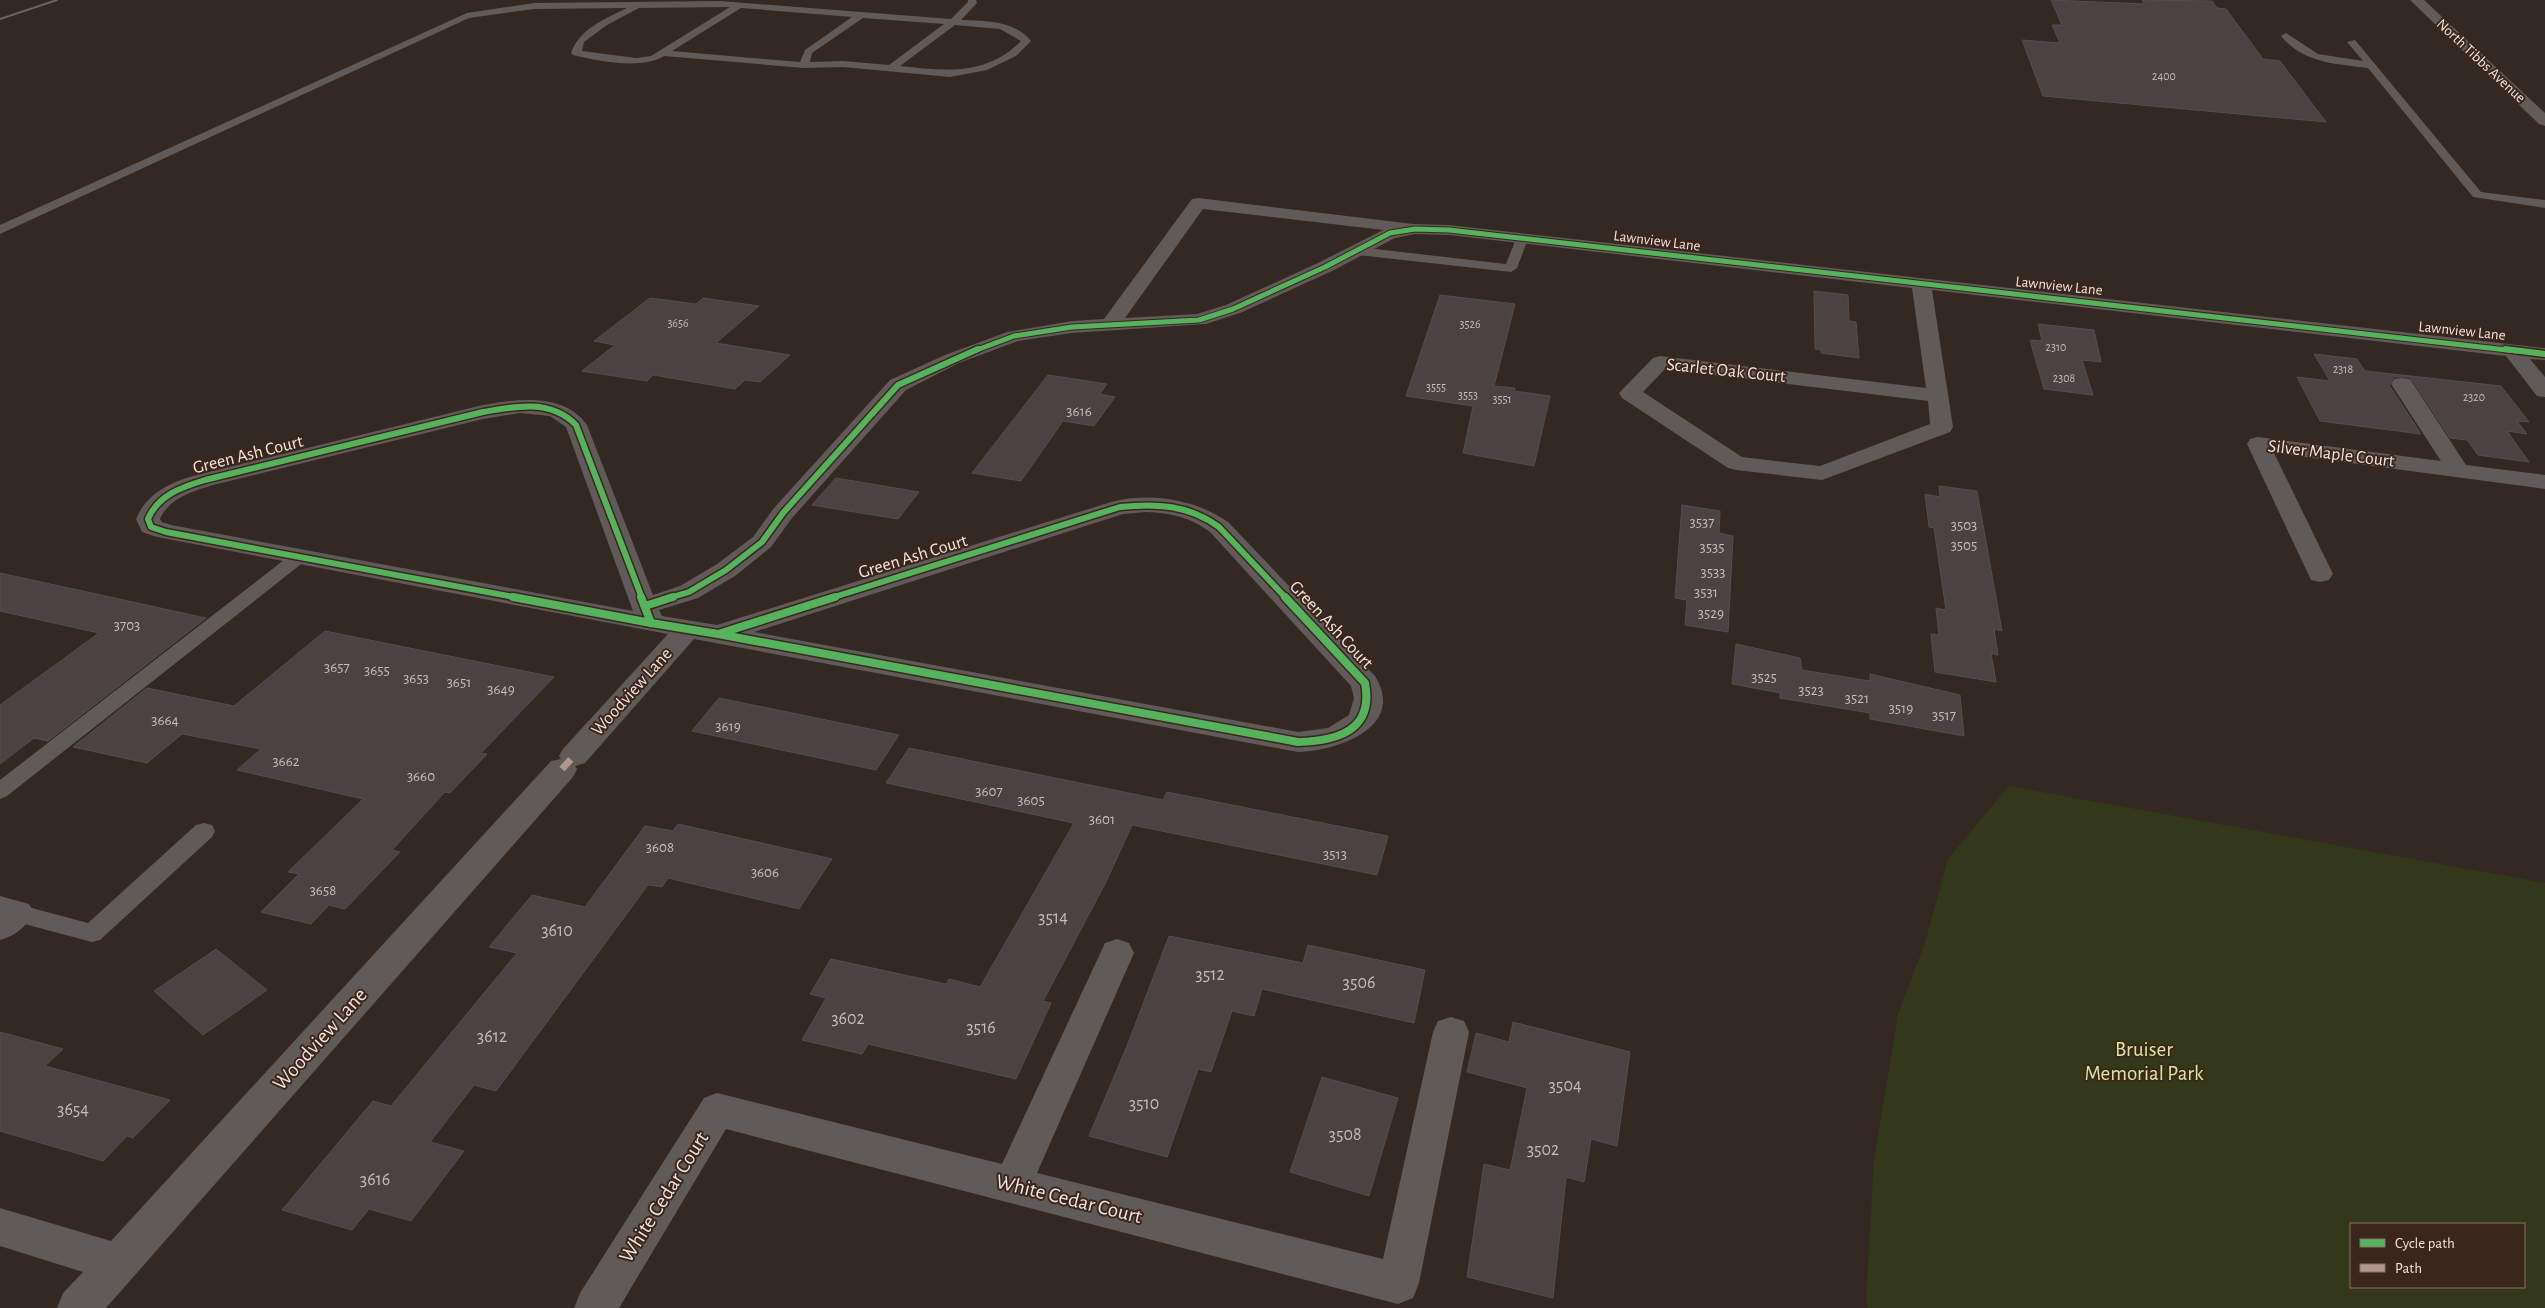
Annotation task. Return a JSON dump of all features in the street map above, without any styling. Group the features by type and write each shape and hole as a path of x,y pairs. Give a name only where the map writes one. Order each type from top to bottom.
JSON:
{"street":[{"name":"North Tibbs Avenue","path":"2416,0 2545,121"},
{"path":"1109,326 1198,203 1431,229"},
{"name":"Lawnview Lane","path":"1431,229 2545,354"},
{"path":"648,614 726,570 762,542 783,513 898,385 952,359 1014,336 1072,327 1199,320 1233,309 1358,251 1390,233 1431,229"},
{"name":"Scarlet Oak Court","path":"1921,284 1938,396 1942,427 1822,473 1736,463 1630,393 1660,362 1938,396"},
{"path":"2513,351 2545,391"},
{"path":"2402,384 2458,470"},
{"name":"Green Ash Court","path":"648,614 576,425 570,418 548,408 510,408 484,412 205,480 170,495 149,513 149,523 156,530 299,557 648,614 689,628 718,634 1298,742 1310,742 1342,735 1360,721 1368,703 1364,683 1219,526 1192,512 1166,506 1120,507 718,634"},
{"name":"Silver Maple Court","path":"2320,574 2258,444 2545,482"},
{"name":"Woodview Lane","path":"78,1308 689,628"},
{"path":"1012,1185 1117,953"},
{"name":"White Cedar Court","path":"595,1308 717,1110 1398,1283 1451,1032"},
{"path":"0,1227 119,1263"}],"lane":[{"path":"574,6 586,0"},
{"path":"694,4 721,0"},
{"path":"890,69 953,22 973,2 972,0"},
{"path":"638,5 604,23 580,41 576,53 636,61 654,58 740,5"},
{"path":"0,230 467,16 534,6 740,5 994,24 1017,30 1026,41 1013,54 984,68 950,74 844,64 804,65 662,53"},
{"path":"804,65 808,52 861,15"},
{"path":"2286,36 2297,48 2310,56 2328,61 2371,65"},
{"path":"2352,42 2477,196 2545,204"},
{"path":"1358,251 1511,268 1522,239"},
{"path":"0,791 299,557"},
{"path":"6,916 92,932 204,831"}],"green space":[{"name":"Bruiser Memorial Park","path":"2009,786 2545,883 2545,1308 1869,1308 1866,1303 1874,1161 1898,1014 1925,943 1948,859"}],"building":[{"path":"2051,0 2144,4 2142,0 2212,1 2217,8 2226,9 2263,59 2280,61 2326,122 2043,96 2022,40 2060,43 2052,25 2062,25"},
{"path":"1814,291 1848,295 1849,321 1856,322 1859,358 1821,353 1821,350 1815,349"},
{"path":"1440,295 1515,304 1494,386 1515,388 1514,391 1550,396 1534,466 1463,453 1473,406 1406,396"},
{"path":"650,298 696,304 703,298 759,306 716,343 790,355 760,382 745,380 735,389 653,375 647,381 582,371 615,345 594,341"},
{"path":"2038,324 2094,330 2101,362 2082,360 2093,395 2044,389 2030,340 2042,341"},
{"path":"2314,354 2357,359 2365,371 2501,386 2529,422 2517,421 2527,434 2507,431 2529,462 2478,455 2467,440 2450,438 2410,377 2394,377 2389,385 2421,434 2320,421 2297,377 2330,381"},
{"path":"1048,375 1107,384 1100,394 1115,397 1094,426 1063,421 1021,481 972,473"},
{"path":"836,478 919,492 898,519 812,505"},
{"path":"1939,486 1977,491 2002,631 1994,629 1998,655 1991,653 1996,682 1935,672 1931,634 1939,635 1936,608 1946,610 1934,528 1929,527 1925,494 1940,497"},
{"path":"1682,505 1720,511 1719,533 1733,536 1728,632 1685,625 1687,600 1675,598"},
{"path":"0,573 206,618 48,741 34,738 0,764 0,705 99,633 0,611"},
{"path":"325,631 554,677 481,753 487,754 450,793 445,792 392,850 400,852 345,909 329,905 311,924 261,912 299,874 288,872 363,799 237,770 261,749 182,734 147,763 73,747 147,688 234,706"},
{"path":"1736,644 1800,658 1802,670 1870,681 1870,674 1960,695 1964,736 1870,719 1870,713 1780,698 1780,693 1732,684"},
{"path":"719,698 899,735 876,770 692,731"},
{"path":"909,748 1163,800 1167,792 1388,836 1377,875 1132,825 1106,882 1043,1001 1051,1003 1016,1079 868,1044 862,1054 802,1040 826,998 810,994 831,959 946,984 949,979 980,987 1074,823 886,783"},
{"path":"678,824 832,859 799,909 668,878 662,887 648,885 496,1091 474,1085 430,1142 464,1151 411,1221 369,1209 352,1230 282,1210 373,1101 391,1106 517,953 489,947 532,895 585,907 645,826 673,831"},
{"path":"1169,936 1303,963 1308,945 1425,970 1414,1023 1262,989 1254,1016 1232,1011 1211,1072 1198,1069 1167,1157 1089,1136 1127,1046"},
{"path":"216,949 267,990 203,1035 154,991"},
{"path":"1513,1022 1630,1052 1617,1146 1591,1139 1584,1182 1566,1177 1553,1298 1467,1277 1484,1164 1510,1170 1527,1088 1467,1072 1476,1033 1509,1042"},
{"path":"0,1032 63,1049 45,1066 170,1100 133,1138 127,1136 103,1161 0,1131"},
{"path":"1322,1077 1398,1098 1369,1196 1290,1172"}],"railway":[{"path":"0,19 57,0"}],"marked path":[{"path":"562,769 574,756"}],"cycle path":[{"path":"645,606 689,592 726,570 762,542 783,513 898,385 952,359 1014,336 1072,327 1199,320 1233,309 1325,267 1390,233 1415,229 1449,230 2545,354"},
{"path":"651,623 576,425 568,416 546,408 533,406 483,412 205,480 188,485 163,498 151,511 148,519 151,527 166,532 651,623 1298,742 1325,740 1350,730 1360,722 1366,711 1368,698 1365,683 1219,527 1197,514 1172,507 1146,505 1120,507 718,634"}]}
